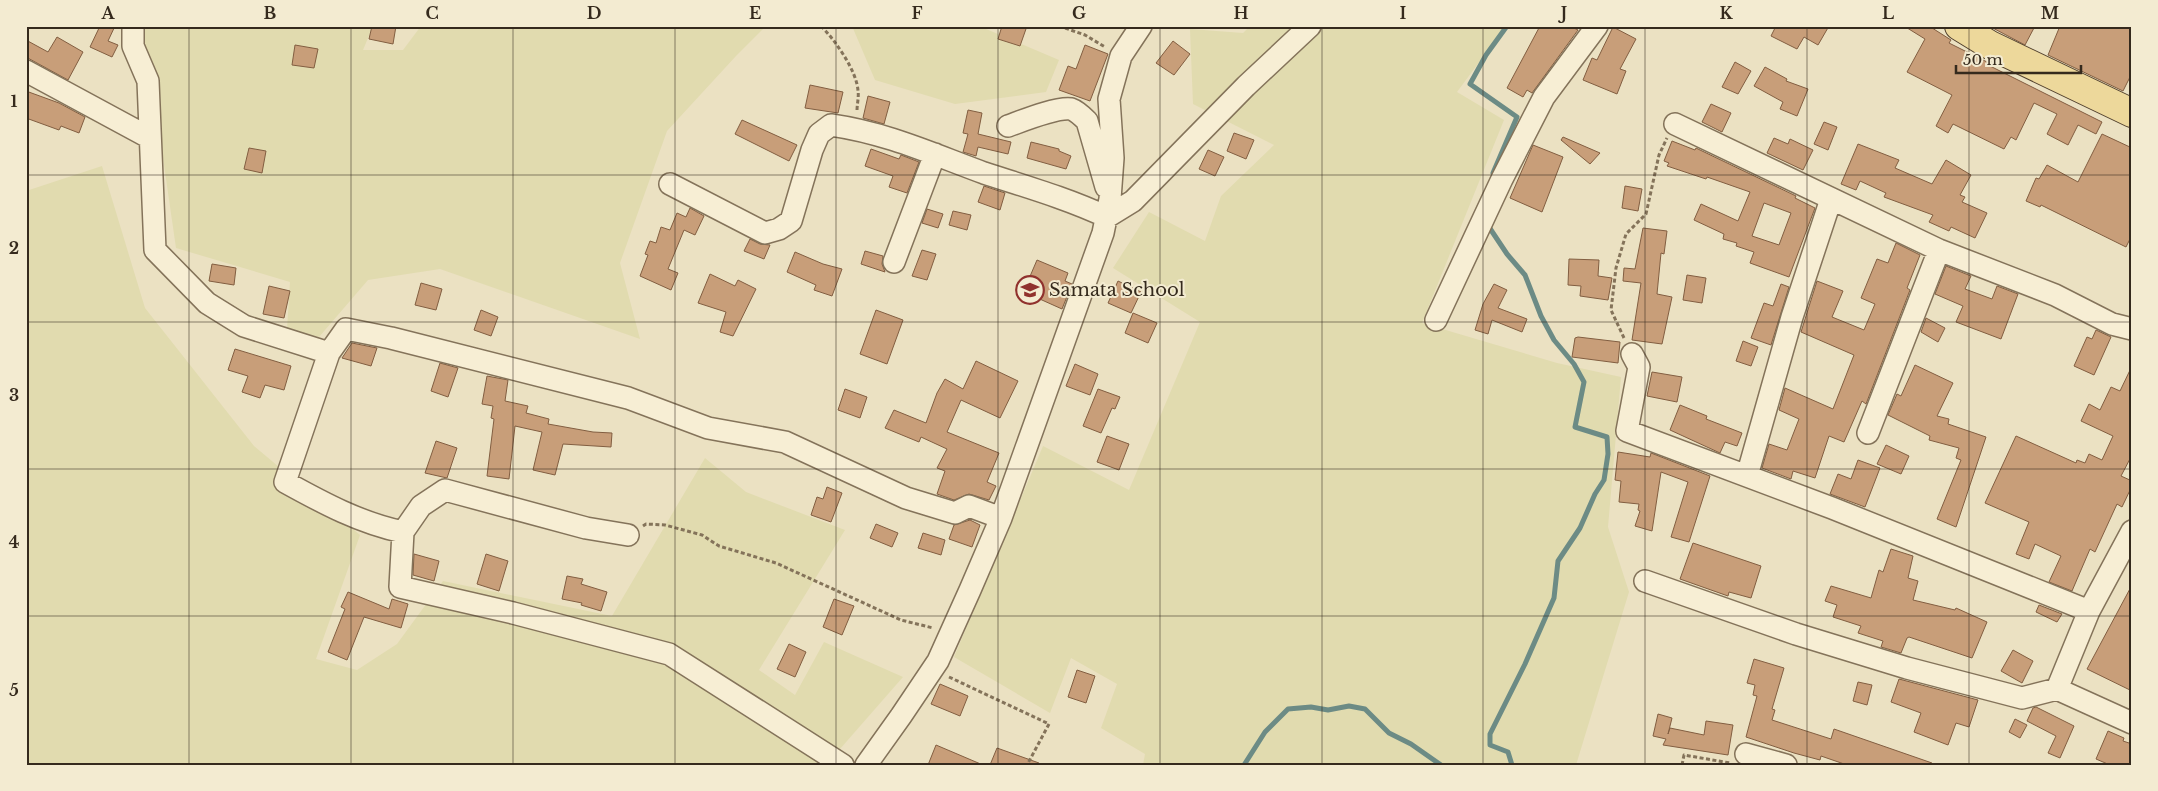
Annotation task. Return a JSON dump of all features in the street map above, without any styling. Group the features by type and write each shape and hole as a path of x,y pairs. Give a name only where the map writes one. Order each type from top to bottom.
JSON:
{"main road":[{"path":"1959,26 1990,45 2132,113"}],"street":[{"path":"133,26 132,46 148,81 155,250 207,303 244,326 329,353"},
{"path":"866,765 932,669 1001,518 1088,277 1108,208 1113,158 1108,99 1121,56 1140,26"},
{"path":"670,184 765,234 779,229 791,221 812,150 820,134 831,125 876,133 984,173 1072,201 1108,208 1133,201 1246,86 1310,26"},
{"path":"1436,320 1544,97 1597,26"},
{"path":"26,71 150,138"},
{"path":"1008,126 1036,115 1070,109 1080,114 1087,121 1108,208"},
{"path":"1674,124 1939,250 2055,295 2112,324 2132,329"},
{"path":"894,262 935,154"},
{"path":"1747,476 1792,317 1831,199"},
{"path":"1868,432 1939,250"},
{"path":"403,532 382,527 334,509 285,482 329,353 346,329 391,338 628,398 708,428 785,442 906,498 955,513 969,506 1001,518"},
{"path":"1632,354 1639,367 1627,431 1747,476 2090,611"},
{"path":"628,535 586,528 533,513 487,503 445,490 421,506 403,532 400,587 513,613 669,654 843,765"},
{"path":"2057,689 2090,611 2132,531"},
{"path":"1645,581 1796,634 1907,668 2022,698 2057,689 2132,723"},
{"path":"1746,754 1786,765"}],"path":[{"path":"822,26 830,34 847,60 859,90 855,129"},
{"path":"1059,26 1085,35 1121,56"},
{"path":"1632,354 1611,310 1616,268 1626,234 1646,214 1658,155 1674,124"},
{"path":"628,535 646,524 665,525 702,535 719,546 776,562 901,620 950,633"},
{"path":"932,669 1049,724 1027,765"},
{"path":"1682,765 1684,755 1732,763 1746,754"}],"shaded area":[{"path":"139,26 373,26 363,50 403,50 421,26 766,26 667,131 620,263 640,339 440,269 368,280 319,337 287,329 290,282 176,248 148,54"},
{"path":"852,26 979,26 1059,60 1046,92 955,104 875,80"},
{"path":"1250,26 1506,26 1457,92 1504,120 1422,323 1557,363 1621,377 1608,527 1629,592 1576,765 1143,765 1145,754 1101,728 1117,684 1071,658 1050,713 954,657 1043,446 1129,490 1200,322 1113,268 1149,212 1205,241 1221,196 1274,145 1193,104 1190,29 1243,33"},
{"path":"102,166 145,308 254,446 360,535 316,659 357,670 397,644 443,581 612,616 705,458 746,492 845,530 759,670 795,695 824,642 903,677 826,765 26,765 26,191"}],"building":[{"path":"100,26 115,26 108,41 118,45 112,57 90,47"},
{"path":"372,26 396,26 393,44 369,39"},
{"path":"1002,26 1027,26 1020,46 998,39"},
{"path":"1540,26 1570,26 1578,30 1532,93 1527,90 1523,97 1507,88"},
{"path":"1776,26 1829,26 1818,45 1804,37 1797,49 1771,36"},
{"path":"1904,26 1929,26 1951,40 1949,43 1987,62 1986,64 2102,122 2096,134 2078,125 2068,145 2047,134 2057,114 2034,103 2016,140 2011,137 2004,149 1953,124 1948,133 1936,126 1952,95 1907,72 1925,39"},
{"path":"1989,26 2035,26 2025,45"},
{"path":"2060,26 2132,26 2132,73 2123,91 2048,55"},
{"path":"1613,27 1636,39 1620,69 1626,71 1617,94 1583,80 1592,58 1597,60"},
{"path":"57,37 83,52 68,80 26,57 26,40 48,52"},
{"path":"1173,41 1190,54 1174,75 1156,63"},
{"path":"295,45 318,49 314,68 292,65"},
{"path":"1085,45 1108,54 1090,101 1059,90 1068,66 1076,69"},
{"path":"1735,62 1751,71 1738,94 1722,87"},
{"path":"1765,67 1787,79 1786,81 1808,89 1797,116 1780,109 1783,102 1754,86"},
{"path":"810,85 843,92 838,113 805,108"},
{"path":"26,91 59,103 85,117 79,133 61,126 59,130 26,118"},
{"path":"868,96 890,102 884,124 863,118"},
{"path":"1711,104 1731,113 1722,132 1702,122"},
{"path":"968,110 982,113 978,134 1011,142 1008,154 978,147 976,156 963,152 968,134 963,133"},
{"path":"742,120 797,145 789,161 735,134"},
{"path":"1824,122 1837,127 1828,150 1814,144"},
{"path":"1234,133 1254,140 1246,159 1227,151"},
{"path":"2102,134 2132,148 2132,235 2126,247 2041,205 2040,207 2026,201 2036,178 2039,179 2047,165 2078,182"},
{"path":"1563,137 1600,153 1590,164 1561,140"},
{"path":"1774,138 1788,144 1790,139 1813,150 1803,170 1767,153"},
{"path":"1672,141 1695,150 1696,148 1796,196 1795,198 1815,208 1789,277 1750,263 1754,252 1736,246 1737,243 1723,239 1724,234 1694,220 1701,204 1738,221 1750,192 1667,166 1669,163 1664,161","holes":["1764,203 1791,213 1779,245 1752,236"]},
{"path":"1031,142 1059,149 1059,151 1071,156 1066,169 1027,158"},
{"path":"1858,144 1899,160 1895,168 1932,184 1946,160 1971,175 1960,195 1965,197 1962,202 1987,213 1975,238 1951,227 1949,231 1929,222 1933,215 1884,197 1886,193 1860,181 1856,190 1841,184"},
{"path":"1533,145 1563,157 1542,212 1510,198"},
{"path":"249,148 266,151 262,173 244,169"},
{"path":"871,149 899,159 901,155 919,162 907,193 889,187 893,176 865,166"},
{"path":"1208,150 1224,157 1215,176 1199,169"},
{"path":"984,186 1005,193 1000,210 978,202"},
{"path":"1625,186 1642,189 1638,211 1622,208"},
{"path":"690,208 704,216 695,235 684,230 668,269 678,273 671,290 640,276 648,255 645,254 650,241 656,243 661,227 670,230 677,213 686,217"},
{"path":"927,209 943,214 938,228 922,223"},
{"path":"953,211 971,215 967,230 949,225"},
{"path":"1643,228 1667,231 1664,254 1661,253 1657,294 1672,297 1662,344 1632,340 1641,283 1623,281 1624,268 1635,269"},
{"path":"750,239 760,244 770,245 764,259 744,251"},
{"path":"1896,243 1920,255 1907,288 1910,290 1866,404 1862,401 1844,442 1829,436 1815,478 1793,471 1791,479 1762,468 1769,444 1787,450 1799,419 1779,410 1785,388 1833,409 1854,355 1801,332 1817,281 1843,291 1832,317 1864,330 1875,304 1861,298 1877,259 1888,263"},
{"path":"922,250 936,254 927,280 912,276"},
{"path":"865,251 883,256 882,264 885,272 861,264"},
{"path":"795,252 823,264 842,269 832,296 814,290 816,285 787,272"},
{"path":"1569,259 1599,260 1598,276 1612,278 1608,300 1580,296 1581,286 1568,285"},
{"path":"1037,260 1068,273 1065,281 1072,284 1062,309 1033,296 1038,285 1028,281"},
{"path":"212,264 236,268 234,285 209,281"},
{"path":"1946,266 1971,276 1965,289 1992,299 1997,286 2018,294 2001,339 1956,322 1963,306 1935,294"},
{"path":"710,274 735,286 738,280 756,289 733,336 720,332 726,312 698,303"},
{"path":"1687,275 1706,278 1702,303 1683,300"},
{"path":"1118,281 1141,292 1131,313 1108,303"},
{"path":"421,283 442,289 436,310 415,305"},
{"path":"1494,284 1507,290 1498,308 1527,319 1522,332 1492,320 1488,334 1475,330 1483,304"},
{"path":"1781,284 1789,287 1771,345 1751,338 1764,303 1773,306"},
{"path":"269,286 290,291 284,318 263,314"},
{"path":"481,310 498,317 491,336 474,330"},
{"path":"876,310 903,320 887,364 860,354"},
{"path":"1133,313 1157,323 1148,343 1125,333"},
{"path":"1926,318 1945,328 1938,342 1921,332"},
{"path":"2096,330 2111,337 2094,375 2074,366 2087,337 2092,339"},
{"path":"1575,338 1620,342 1618,363 1572,357"},
{"path":"1743,341 1758,347 1751,366 1736,361"},
{"path":"352,343 377,348 371,366 342,358"},
{"path":"235,349 291,366 284,390 265,385 260,398 242,392 248,376 228,370"},
{"path":"976,361 1018,381 1000,418 961,400 947,432 999,453 987,482 996,486 989,500 969,494 954,500 937,494 945,471 937,468 947,449 921,437 919,442 885,428 894,410 926,423 937,393 945,379 963,389"},
{"path":"440,363 458,368 448,397 431,391"},
{"path":"1075,364 1098,374 1090,395 1066,386"},
{"path":"1915,365 1953,383 1937,416 1949,419 1948,424 1986,437 1956,527 1937,519 1961,460 1956,458 1959,448 1929,440 1930,436 1888,415 1897,394 1901,396"},
{"path":"2132,366 2132,455 2121,476 2132,481 2132,486 2122,507 2117,504 2095,552 2090,549 2072,591 2049,582 2061,556 2035,544 2029,559 2016,554 2029,522 1985,503 2016,436 2076,463 2077,460 2085,463 2089,454 2102,460 2113,436 2081,421 2089,404 2100,410 2111,387 2120,391"},
{"path":"1652,372 1682,377 1677,402 1647,396"},
{"path":"487,376 508,380 505,401 528,406 526,413 549,419 548,424 593,432 612,433 611,447 563,444 555,475 533,470 542,432 515,426 509,479 487,476 494,419 491,418 493,406 482,404"},
{"path":"845,389 867,397 860,418 838,410"},
{"path":"1098,389 1120,397 1115,409 1112,408 1101,433 1083,426"},
{"path":"1680,405 1707,416 1706,419 1742,433 1737,446 1725,442 1720,453 1670,430"},
{"path":"1107,436 1129,444 1119,470 1097,462"},
{"path":"436,441 457,448 447,478 425,473"},
{"path":"1886,445 1909,456 1901,474 1877,464"},
{"path":"1618,452 1650,457 1651,453 1710,476 1689,542 1671,537 1688,482 1661,472 1652,531 1635,526 1640,511 1638,510 1639,504 1619,502 1621,481 1615,480"},
{"path":"1858,460 1880,468 1865,507 1830,494 1838,474 1851,479"},
{"path":"827,487 842,493 831,522 811,515 817,497 823,499"},
{"path":"970,520 980,525 972,547 949,539 954,525"},
{"path":"876,524 898,533 892,547 870,538"},
{"path":"923,533 945,540 941,555 918,548"},
{"path":"1693,543 1761,566 1751,598 1729,592 1728,596 1680,579"},
{"path":"1891,549 1913,556 1908,578 1918,581 1913,600 1955,610 1956,608 1987,622 1972,658 1909,637 1901,653 1881,647 1883,641 1858,633 1861,626 1833,617 1837,605 1825,601 1831,586 1871,598 1879,570 1883,572"},
{"path":"414,554 439,561 434,581 413,575"},
{"path":"486,554 508,561 499,591 477,584"},
{"path":"567,576 583,579 581,584 607,592 601,611 581,605 582,603 562,599"},
{"path":"2132,585 2132,691 2087,669"},
{"path":"348,592 389,609 392,599 408,604 401,628 364,617 347,660 328,652 345,609 341,607"},
{"path":"834,599 854,606 842,635 823,627"},
{"path":"2039,605 2062,614 2057,622 2036,612"},
{"path":"789,644 806,652 795,677 777,669"},
{"path":"2013,650 2033,661 2022,683 2001,671"},
{"path":"1754,659 1784,668 1772,709 1775,710 1772,720 1831,739 1834,729 1932,763 1931,765 1847,765 1821,756 1820,760 1794,753 1746,737 1757,696 1753,695 1755,685 1747,683"},
{"path":"1077,670 1095,676 1086,703 1068,697"},
{"path":"1899,679 1978,700 1969,727 1956,723 1948,745 1914,732 1921,713 1891,702"},
{"path":"1858,682 1872,685 1867,705 1853,701"},
{"path":"940,684 968,696 960,716 931,704"},
{"path":"2036,707 2074,726 2060,758 2048,753 2056,736 2027,721 2033,708"},
{"path":"1658,714 1672,718 1668,734 1670,728 1704,735 1706,721 1733,725 1728,755 1663,745 1666,739 1653,736"},
{"path":"2015,719 2027,725 2020,738 2009,732"},
{"path":"2108,731 2124,738 2123,741 2132,744 2132,765 2110,765 2096,759"},
{"path":"936,745 983,765 928,765"},
{"path":"997,748 1039,763 1038,765 990,765"}],"waterway":[{"path":"1493,173 1517,117 1470,84 1486,55 1507,26"},
{"path":"1487,224 1507,254 1525,275 1541,316 1554,340 1574,364 1584,382 1575,427 1607,437 1608,454 1604,480 1595,494 1580,528 1558,561 1554,598 1525,664 1490,734 1490,745 1508,752 1512,765"},
{"path":"1244,765 1265,732 1288,709 1311,707 1328,710 1349,706 1365,709 1389,733 1411,744 1441,765"}],"place":[{"name":"Samata School","path":"1030,290"}]}
